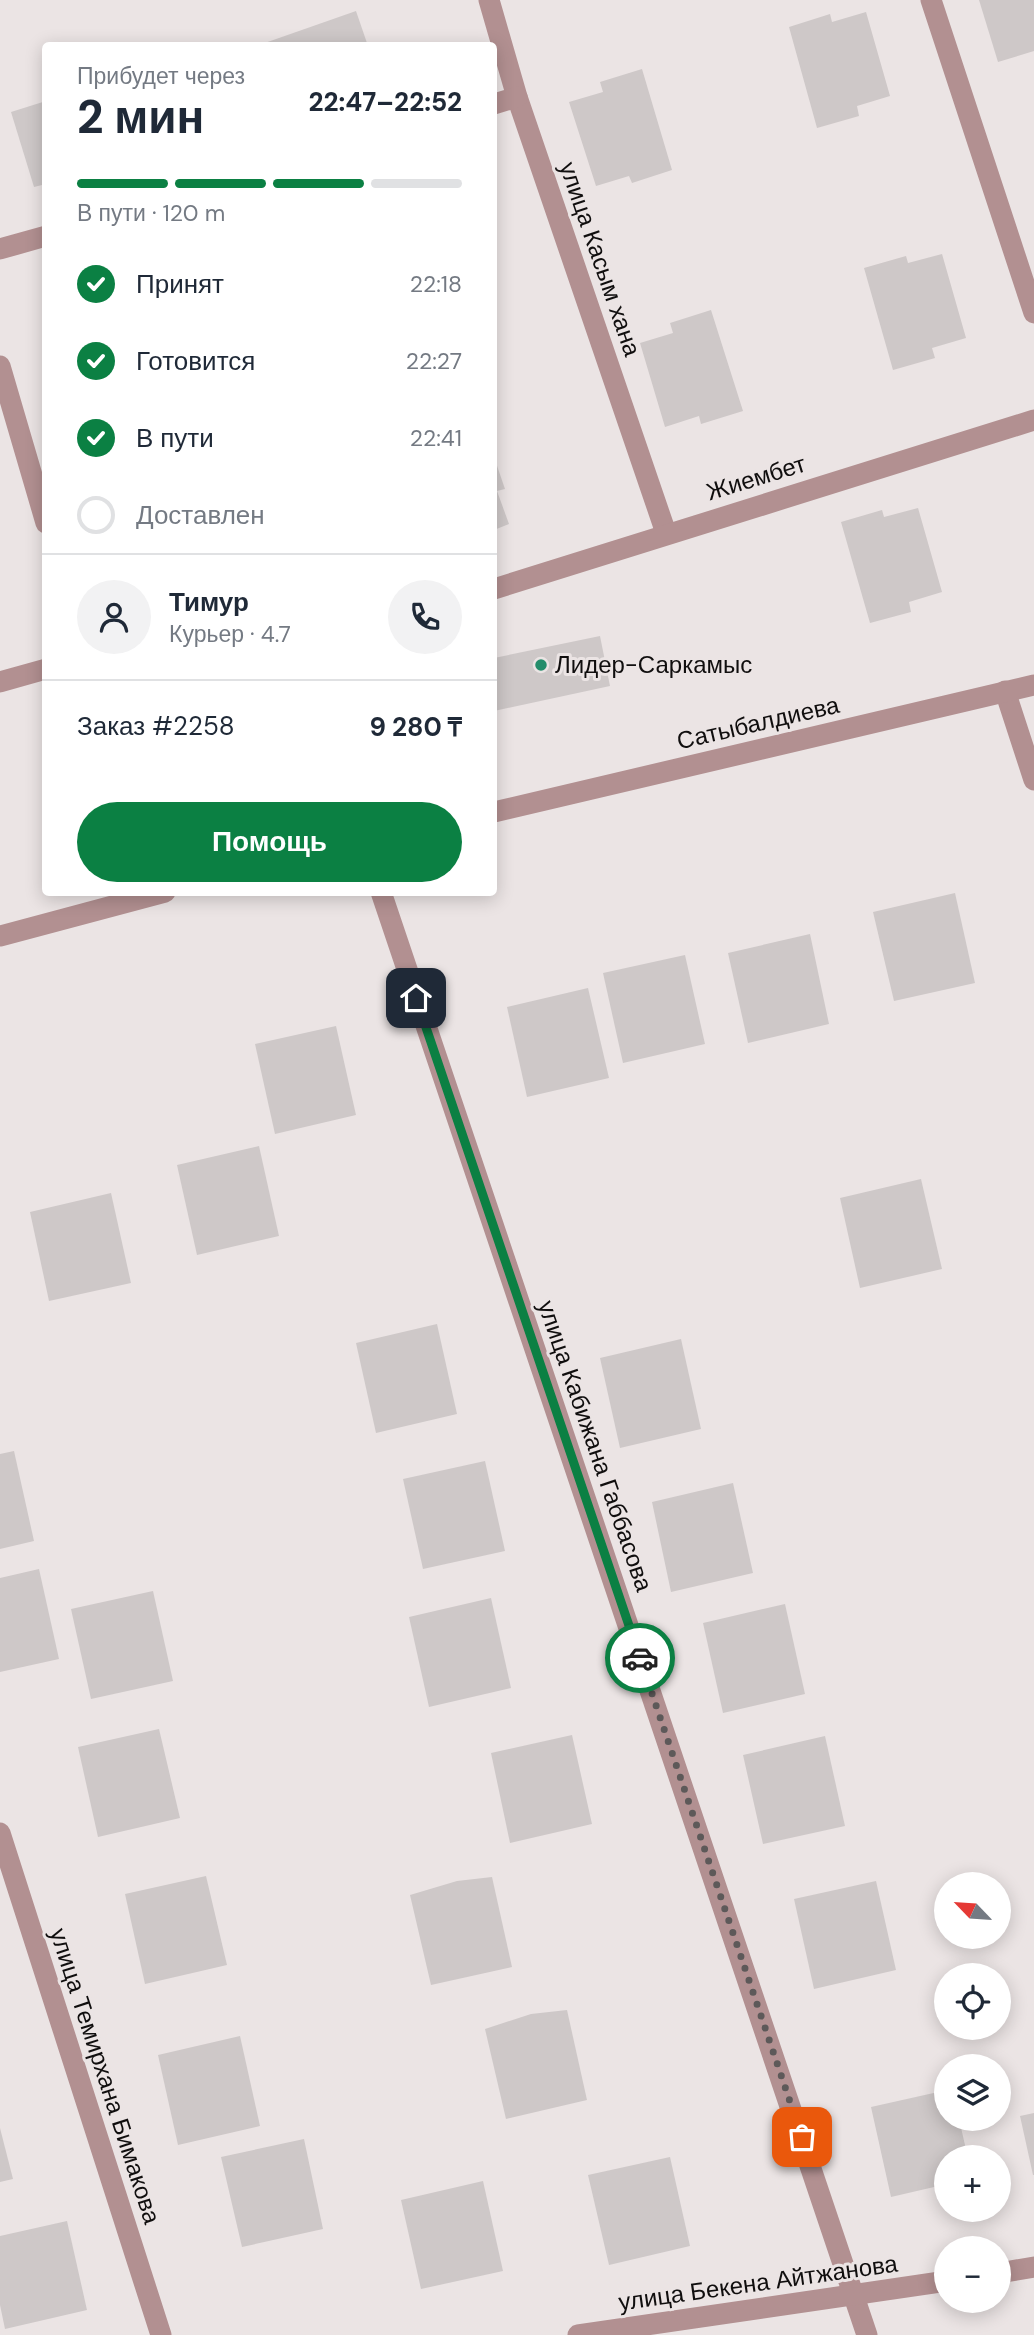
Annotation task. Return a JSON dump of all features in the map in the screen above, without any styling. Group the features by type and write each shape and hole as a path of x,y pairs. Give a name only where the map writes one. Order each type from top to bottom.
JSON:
{"street":[{"name":"улица Касым хана","path":"489,0 517,97 666,533"},
{"path":"930,0 1034,313"},
{"path":"497,103 517,97"},
{"path":"0,249 42,237"},
{"path":"0,366 42,509"},
{"name":"Жиембет","path":"497,588 1034,420"},
{"path":"0,682 42,670"},
{"name":"Сатыбалдиева","path":"497,811 1034,685"},
{"path":"1005,691 1034,780"},
{"path":"0,936 149,896"},
{"name":"улица Кабижана Габбасова","path":"381,896 867,2335"},
{"name":"улица Темирхана Бимакова","path":"0,1833 161,2335"},
{"path":"1011,2271 1034,2267"},
{"name":"улица Бекена Айтжанова","path":"578,2335 934,2283"}],"building":[{"path":"979,0 1034,0 1034,51 998,62"},
{"path":"356,11 367,42 268,42"},
{"path":"866,12 890,96 857,106 859,116 817,128 789,27 830,14 832,22"},
{"path":"642,69 672,170 632,183 629,176 596,186 569,102 603,92 600,82"},
{"path":"42,102 42,185 34,187 11,112"},
{"path":"942,254 966,338 932,348 935,358 893,370 864,268 906,256 908,263"},
{"path":"711,310 743,411 701,424 699,416 665,427 640,343 673,333 670,323"},
{"path":"497,466 505,489 497,491"},
{"path":"497,491 509,524 497,529"},
{"path":"918,508 942,592 909,602 911,612 870,623 841,522 882,510 884,517"},
{"path":"600,636 610,686 497,710 497,657"},
{"path":"955,893 975,983 894,1001 873,912"},
{"path":"810,934 829,1024 748,1043 728,953"},
{"path":"685,955 705,1044 623,1063 603,973"},
{"path":"588,988 609,1078 527,1097 507,1007"},
{"path":"336,1026 356,1115 275,1134 255,1044"},
{"path":"259,1146 279,1236 197,1255 177,1165"},
{"path":"921,1179 942,1269 860,1288 840,1198"},
{"path":"111,1193 131,1283 49,1301 30,1212"},
{"path":"437,1324 457,1414 376,1433 356,1343"},
{"path":"681,1339 701,1429 620,1448 600,1358"},
{"path":"14,1451 34,1541 0,1549 0,1454"},
{"path":"485,1461 505,1551 423,1569 403,1479"},
{"path":"733,1483 753,1573 671,1592 652,1502"},
{"path":"39,1569 59,1659 0,1672 0,1578"},
{"path":"153,1591 173,1681 91,1699 71,1609"},
{"path":"491,1598 511,1688 429,1707 409,1617"},
{"path":"785,1604 805,1694 723,1713 703,1623"},
{"path":"159,1729 180,1818 98,1837 78,1747"},
{"path":"572,1735 592,1824 510,1843 491,1753"},
{"path":"825,1736 845,1826 763,1844 743,1755"},
{"path":"206,1876 227,1965 145,1984 125,1894"},
{"path":"492,1877 512,1967 431,1985 410,1895 457,1881"},
{"path":"876,1881 896,1970 814,1989 794,1899"},
{"path":"567,2010 587,2100 506,2119 485,2029 531,2014"},
{"path":"240,2036 260,2126 178,2145 158,2055"},
{"path":"934,2093 934,2131 962,2131 965,2145 934,2145 934,2187 891,2197 871,2107"},
{"path":"1034,2113 1034,2175 1033,2175 1020,2116"},
{"path":"0,2128 13,2179 0,2182"},
{"path":"304,2139 323,2229 242,2247 221,2157"},
{"path":"670,2157 690,2246 609,2265 588,2175"},
{"path":"483,2181 503,2271 421,2289 401,2200"},
{"path":"67,2221 87,2310 5,2329 0,2305 0,2236"}],"way so far":[{"path":"640,1658 802,2137"}],"place":[{"name":"Лидер-Саркамыс","path":"541,665"}],"route":[{"path":"416,998 640,1658"}]}
